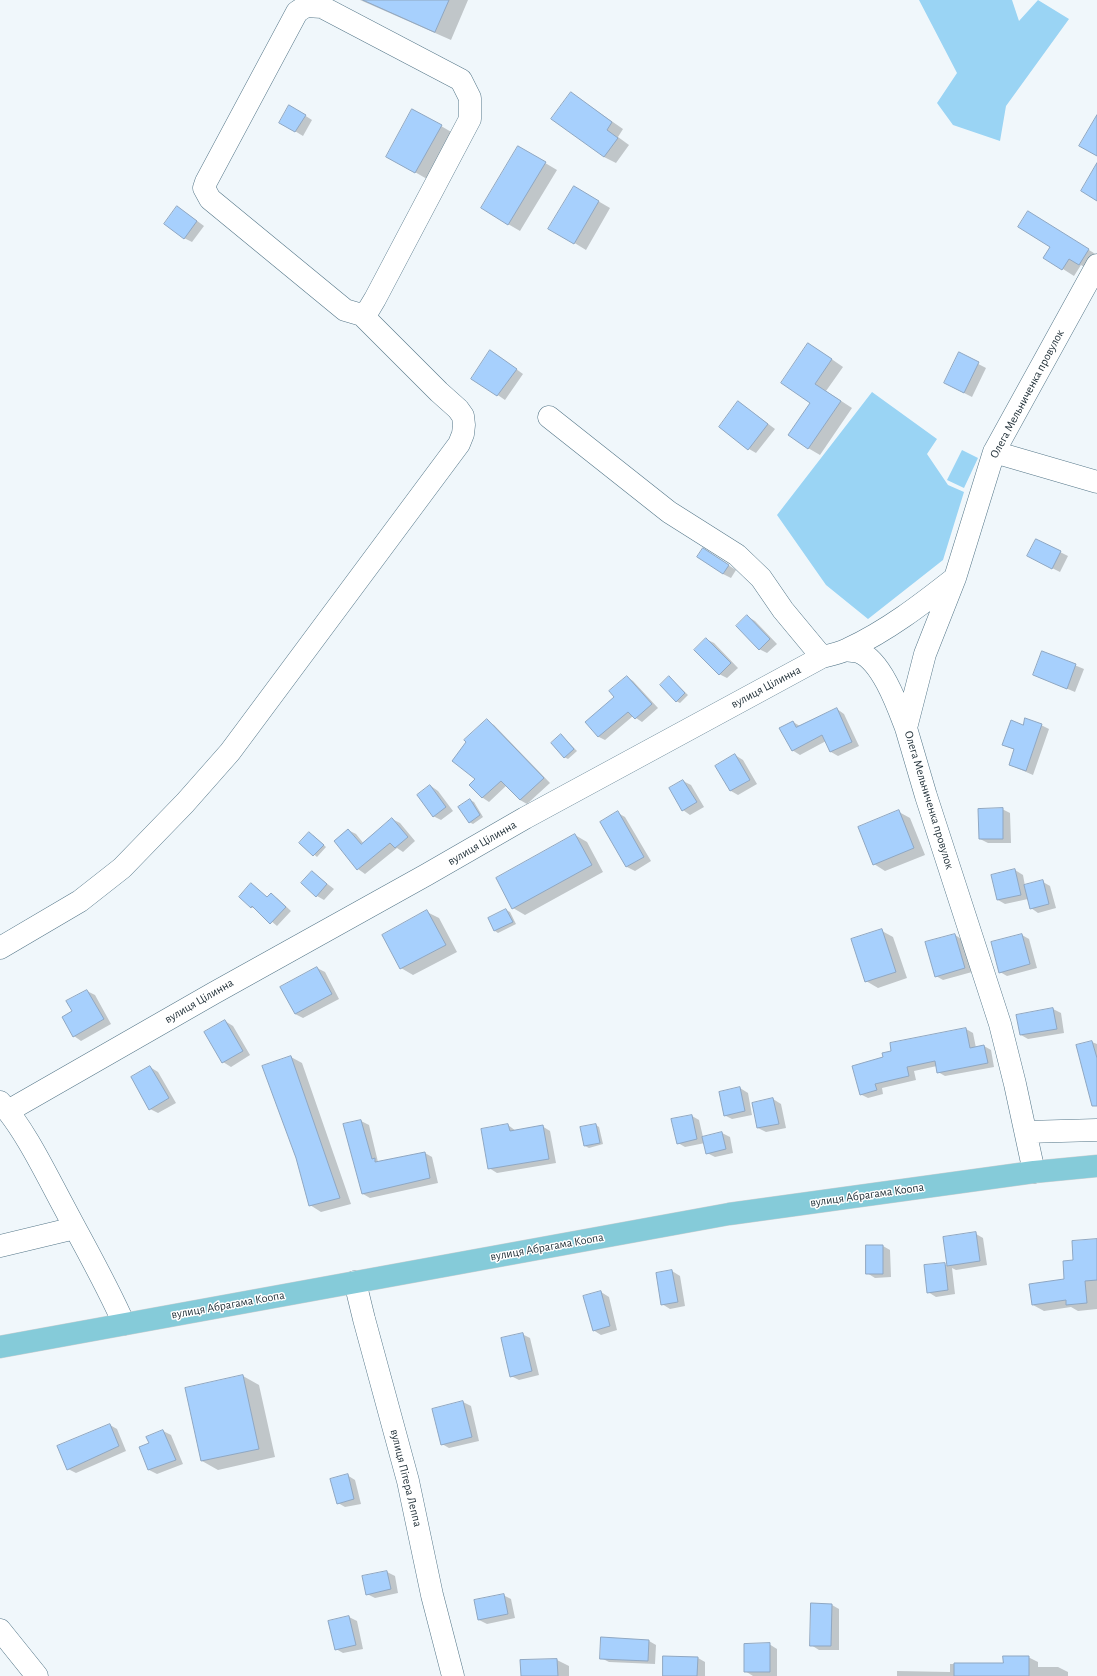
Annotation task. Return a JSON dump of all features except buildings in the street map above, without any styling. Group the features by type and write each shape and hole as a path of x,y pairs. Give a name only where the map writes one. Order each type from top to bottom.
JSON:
{"main road":[{"name":"вулиця Абрагама Коопа","path":"0,1347 729,1214 1034,1172 1097,1166"}],"street":[{"path":"0,948 80,901 116,873 185,803 230,752 459,444 463,434 463,416 458,409 438,392 362,315 345,310 210,199 204,188 297,12 307,3 322,7 461,80 470,98 470,119 375,300 369,309 362,315"},
{"name":"Олега Мельниченка провулок","path":"1034,1172 1000,1024 926,796 906,728 925,654 955,578 994,452 1097,265"},
{"path":"549,416 669,512 737,555 761,578 783,610 822,657"},
{"path":"994,452 1097,482"},
{"name":"вулиця Цілинна","path":"4,1106 426,875 525,818 822,657 847,650 876,634 927,600 955,578"},
{"path":"847,650 860,652 880,672 888,684 906,728"},
{"path":"4,1106 44,1171 111,1295 124,1324"},
{"path":"1026,1132 1097,1130"},
{"path":"0,1246 75,1228"},
{"name":"вулиця Пітера Леппа","path":"355,1282 408,1481 432,1596 453,1676"},
{"path":"0,1630 37,1676"}],"shaded area":[{"path":"919,0 1012,0 1019,21 1038,0 1069,19 1006,106 1000,141 953,125 937,103 957,73"},
{"path":"872,392 937,439 927,454 948,485 964,492 943,560 868,619 826,585 777,515"},
{"path":"962,450 978,458 964,488 947,480"}]}
